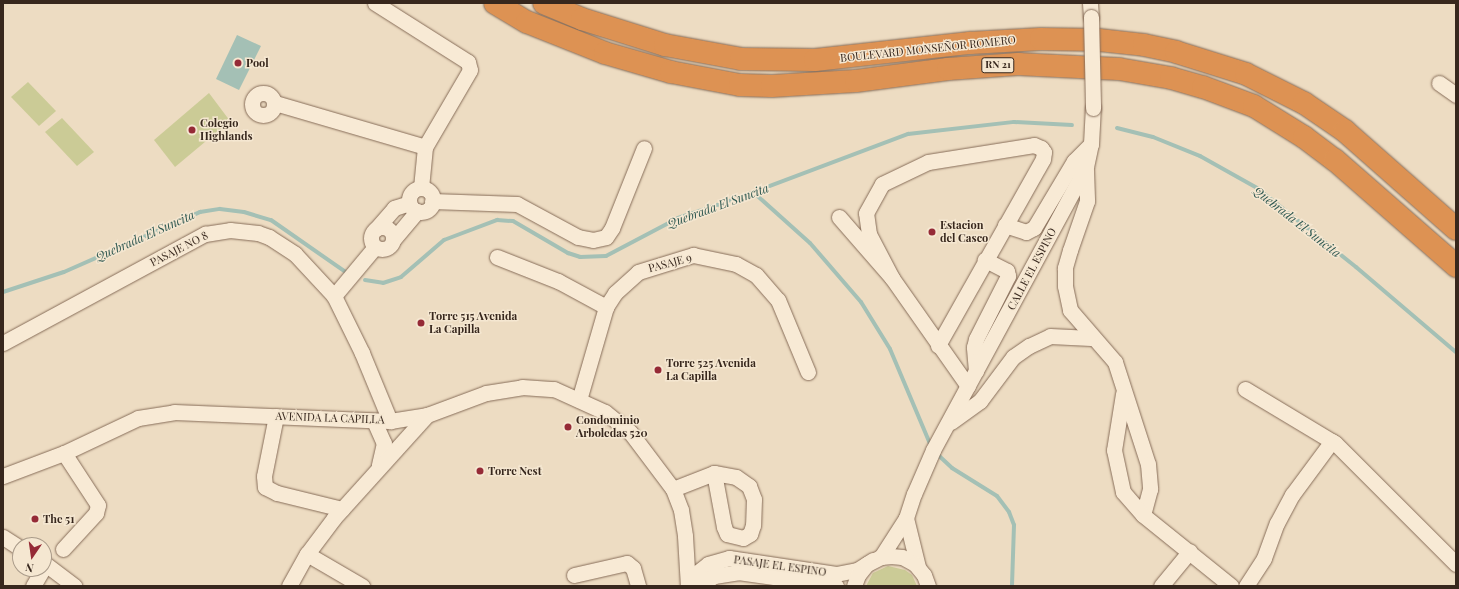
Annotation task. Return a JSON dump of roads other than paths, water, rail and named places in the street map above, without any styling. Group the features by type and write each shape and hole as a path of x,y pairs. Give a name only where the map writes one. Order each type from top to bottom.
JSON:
{"highway":[{"name":"BOULEVARD MONSEÑOR ROMERO","path":"495,3 526,22 605,53 671,72 740,85 772,86 841,82 948,69 1025,64 1119,69 1171,78 1203,86 1254,106 1304,137 1335,160 1456,266"},
{"name":"BOULEVARD MONSEÑOR ROMERO","path":"544,3 582,19 665,45 741,59 815,60 970,43 1035,39 1099,40 1144,45 1176,52 1246,74 1304,104 1344,131 1456,229"}],"street":[{"path":"375,3 468,62 470,70 426,147 421,188"},
{"name":"CALLE EL ESPINO","path":"877,558 906,518 922,472 1086,167 1091,144 1093,108 1091,10"},
{"path":"1439,83 1456,95"},
{"path":"274,103 426,147"},
{"path":"1005,225 1026,232 1034,228 1074,161 1091,144"},
{"path":"892,278 869,234 866,213 882,184 928,162 1034,145 1041,148 1044,152 1043,159 938,345"},
{"path":"432,201 517,204 578,237 593,240 606,237 612,228 644,148"},
{"path":"1086,167 1087,201 1065,268 1065,286 1070,310 1091,338 1115,362 1123,393 1148,464 1150,489 1143,515"},
{"path":"375,247 371,238 376,229 394,208 413,207 428,208 432,201 429,191 421,188 412,192 413,207 393,240 386,248 375,247"},
{"path":"839,217 892,278 968,386"},
{"path":"376,229 383,227 390,230 393,240"},
{"name":"PASAJE NO 8","path":"3,343 205,234 230,230 258,233 277,242 295,254 334,296 362,353 390,420"},
{"path":"334,296 375,247"},
{"name":"PASAJE 9","path":"579,400 606,308 615,293 638,272 667,261 693,255 736,264 756,275 778,300 808,372"},
{"path":"497,257 558,281 606,308"},
{"path":"976,372 974,346 976,339 1008,276 1007,271 986,260"},
{"path":"949,424 980,401 1013,357 1029,346 1050,336 1091,338"},
{"name":"AVENIDA LA CAPILLA","path":"3,476 64,453 138,418 174,412 374,421 390,420 427,414 486,393 522,387 554,390 579,400 606,412 630,432 673,490 681,510 692,584 711,570 696,556 685,536"},
{"path":"1245,389 1332,442 1456,564"},
{"path":"1123,393 1114,450 1116,470 1123,492 1143,515 1190,551 1231,586"},
{"path":"289,586 307,554 342,509 379,465 427,414"},
{"path":"276,416 264,476 265,487 276,493 342,509"},
{"path":"374,421 384,443 379,465"},
{"path":"1246,586 1264,558 1277,523 1292,495 1332,442"},
{"path":"63,549 96,513 98,505 64,453"},
{"path":"673,490 714,473"},
{"path":"906,518 918,567 928,586"},
{"path":"3,537 12,543"},
{"path":"1161,586 1190,551"},
{"path":"307,554 362,586"},
{"path":"854,586 860,572 877,558 902,557 918,567"},
{"name":"PASAJE EL ESPINO","path":"711,570 729,558 742,558 836,574 857,570 877,558"},
{"path":"574,576 627,563 633,568 638,586"},
{"name":"PASAJE EL ESPINO","path":"711,570 746,572 814,584 836,586"},
{"path":"52,571 74,586"},
{"path":"33,586 38,577"}],"waterway":[{"name":"Quebrada El Suncita","path":"365,280 383,283 401,277 444,240 497,220 513,221 568,253 580,257 606,256 678,218 735,199 908,134 1014,122 1072,125"},
{"name":"Quebrada El Suncita","path":"1117,128 1153,137 1200,156 1257,188 1356,267 1456,352"},
{"path":"753,192 810,243 861,302 890,349 931,446"},
{"name":"Quebrada El Suncita","path":"3,292 64,272 200,212 220,209 244,212 271,220 347,273"},
{"path":"936,453 952,468 997,496 1009,512 1014,525 1012,586"}],"place":[{"name":"Pool","path":"238,63"},
{"name":"Colegio Highlands","path":"192,130"},
{"name":"Estacion del Casco","path":"932,232"},
{"name":"Torre 515 Avenida La Capilla","path":"421,323"},
{"name":"Torre 525 Avenida La Capilla","path":"658,370"},
{"name":"Condominio Arboledas 520","path":"568,427"},
{"name":"Torre Nest","path":"480,471"},
{"name":"The 51","path":"35,519"}]}
